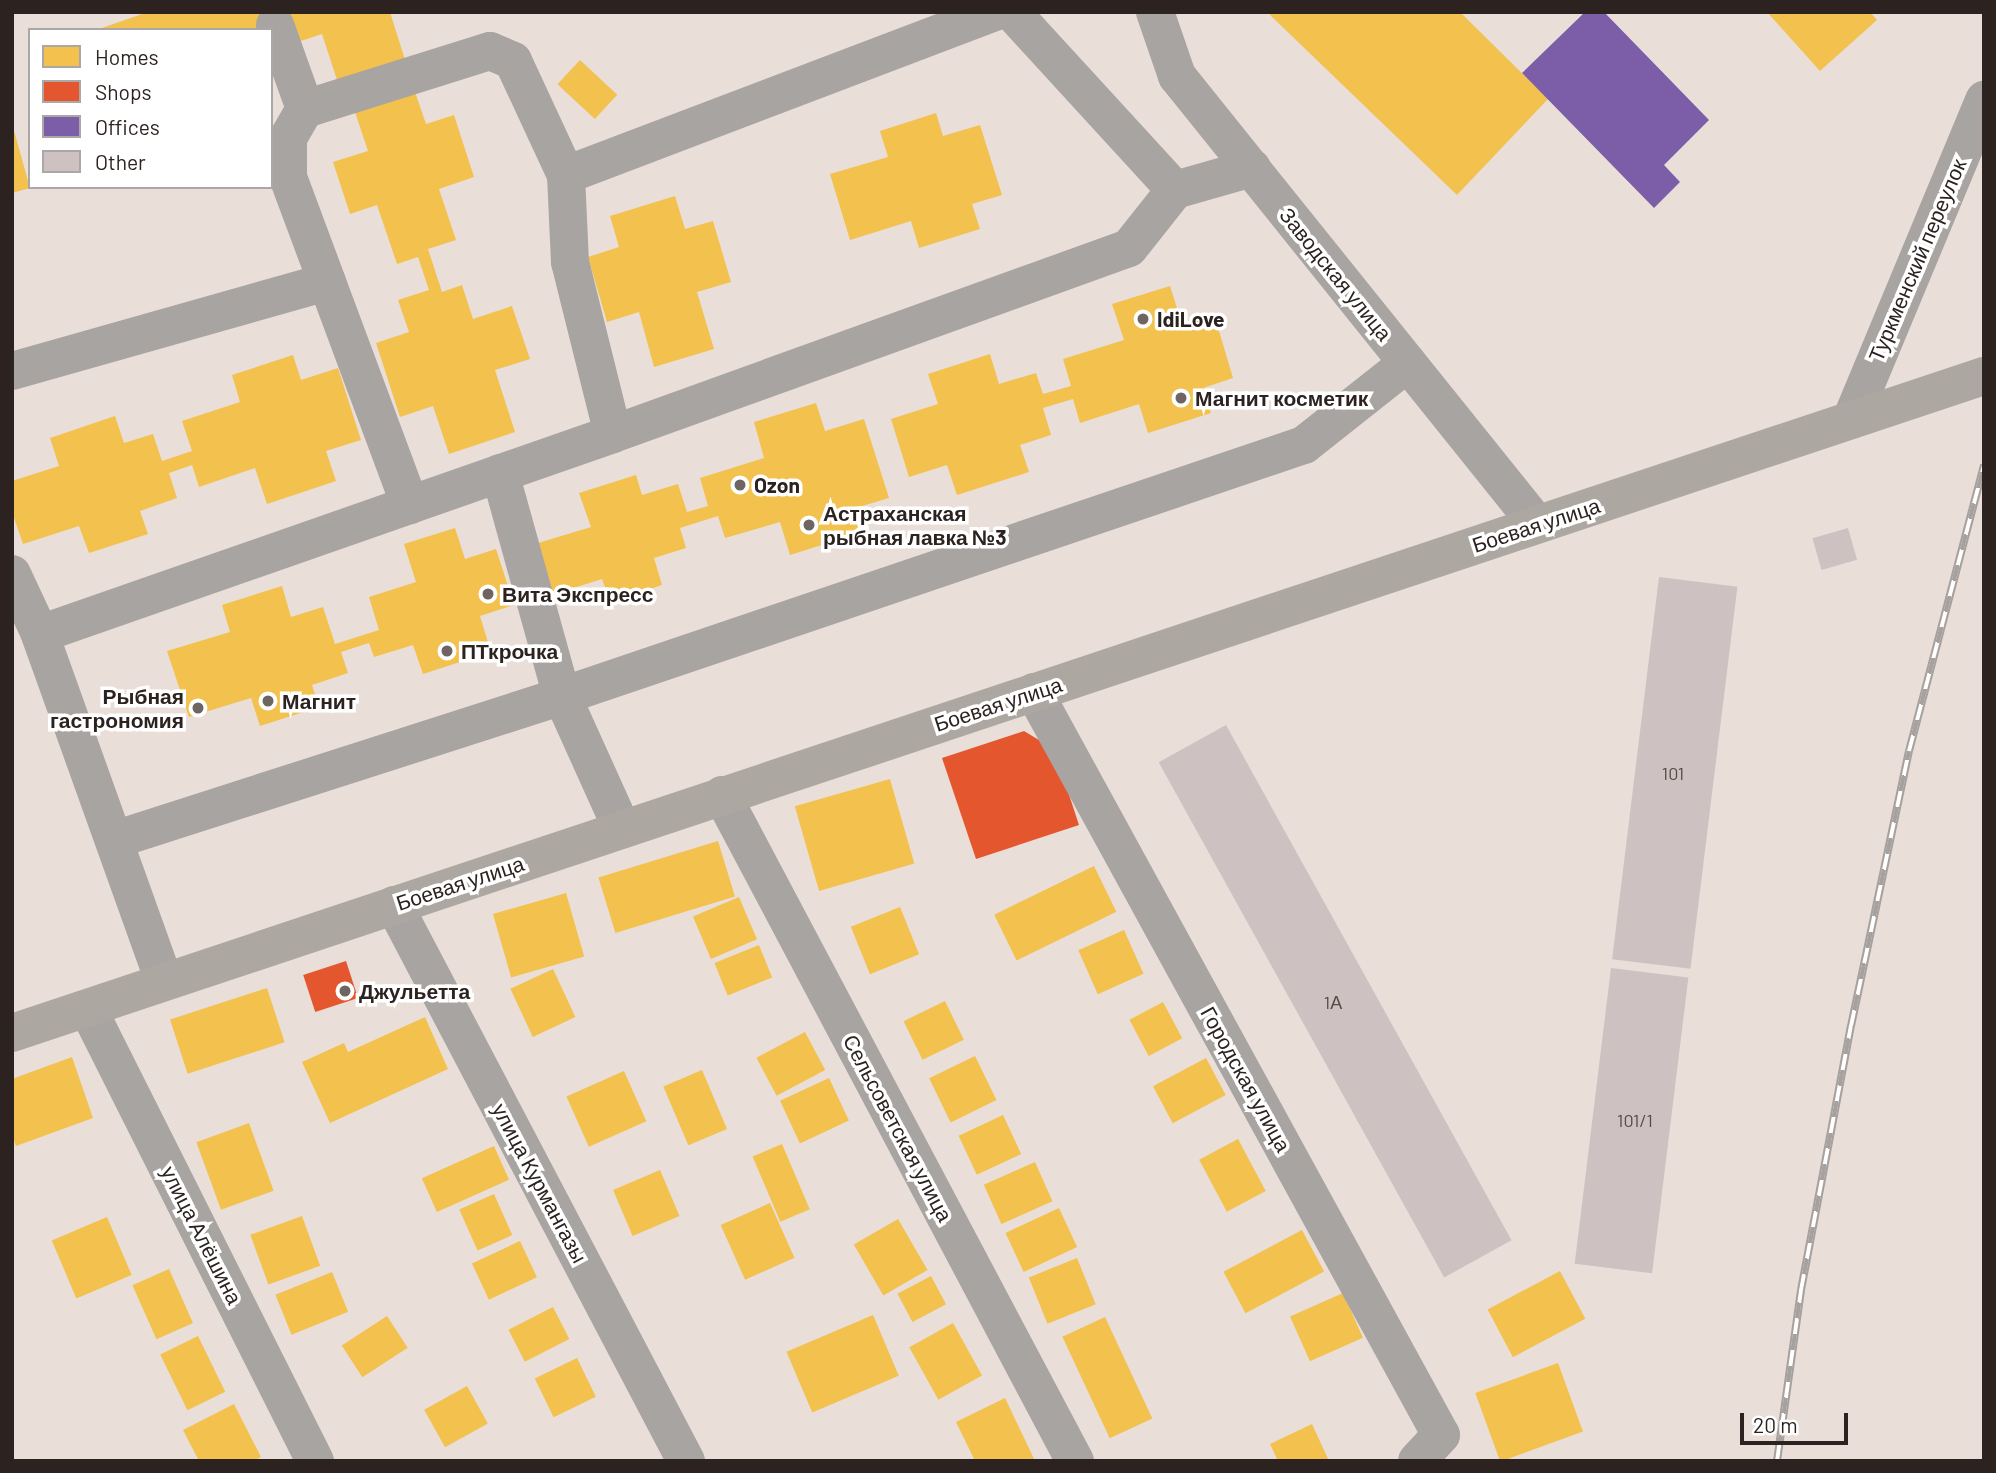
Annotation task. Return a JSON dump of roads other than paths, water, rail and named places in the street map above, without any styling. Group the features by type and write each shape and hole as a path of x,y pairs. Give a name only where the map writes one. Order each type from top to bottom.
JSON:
{"main road":[{"name":"Боевая улица","path":"12,1034 164,981 1984,376"}],"street":[{"path":"566,175 995,12"},
{"path":"1012,12 1175,190"},
{"name":"Заводская улица","path":"1155,12 1177,76 1538,524"},
{"path":"275,25 305,109"},
{"path":"410,505 288,177 288,138 305,109 490,51 513,61 566,175 570,262 613,434"},
{"name":"Туркменский переулок","path":"1851,420 1984,100"},
{"path":"40,634 613,434 1129,248 1175,190 1252,168"},
{"path":"12,371 327,282"},
{"path":"114,840 562,696 1304,445 1408,363"},
{"path":"500,473 562,696 622,829"},
{"path":"12,574 40,634 164,981"},
{"name":"Городская улица","path":"1034,692 1441,1435 1417,1461"},
{"name":"Сельсоветская улица","path":"722,795 1075,1461"},
{"name":"улица Курмангазы","path":"394,905 686,1461"},
{"name":"улица Алёшина","path":"88,1009 315,1461"}],"railway":[{"path":"1777,1461 1801,1290 1851,1026 1909,751 1984,465"}],"place":[{"name":"IdiLove","path":"1143,319"},
{"name":"Магнит косметик","path":"1181,398"},
{"name":"Ozon","path":"740,485"},
{"name":"Астраханская рыбная лавка №3","path":"809,525"},
{"name":"Вита Экспресс","path":"488,594"},
{"name":"ПТкрочка","path":"447,651"},
{"name":"Магнит","path":"268,701"},
{"name":"Рыбная гастрономия","path":"198,708"},
{"name":"Джульетта","path":"345,991"}]}
